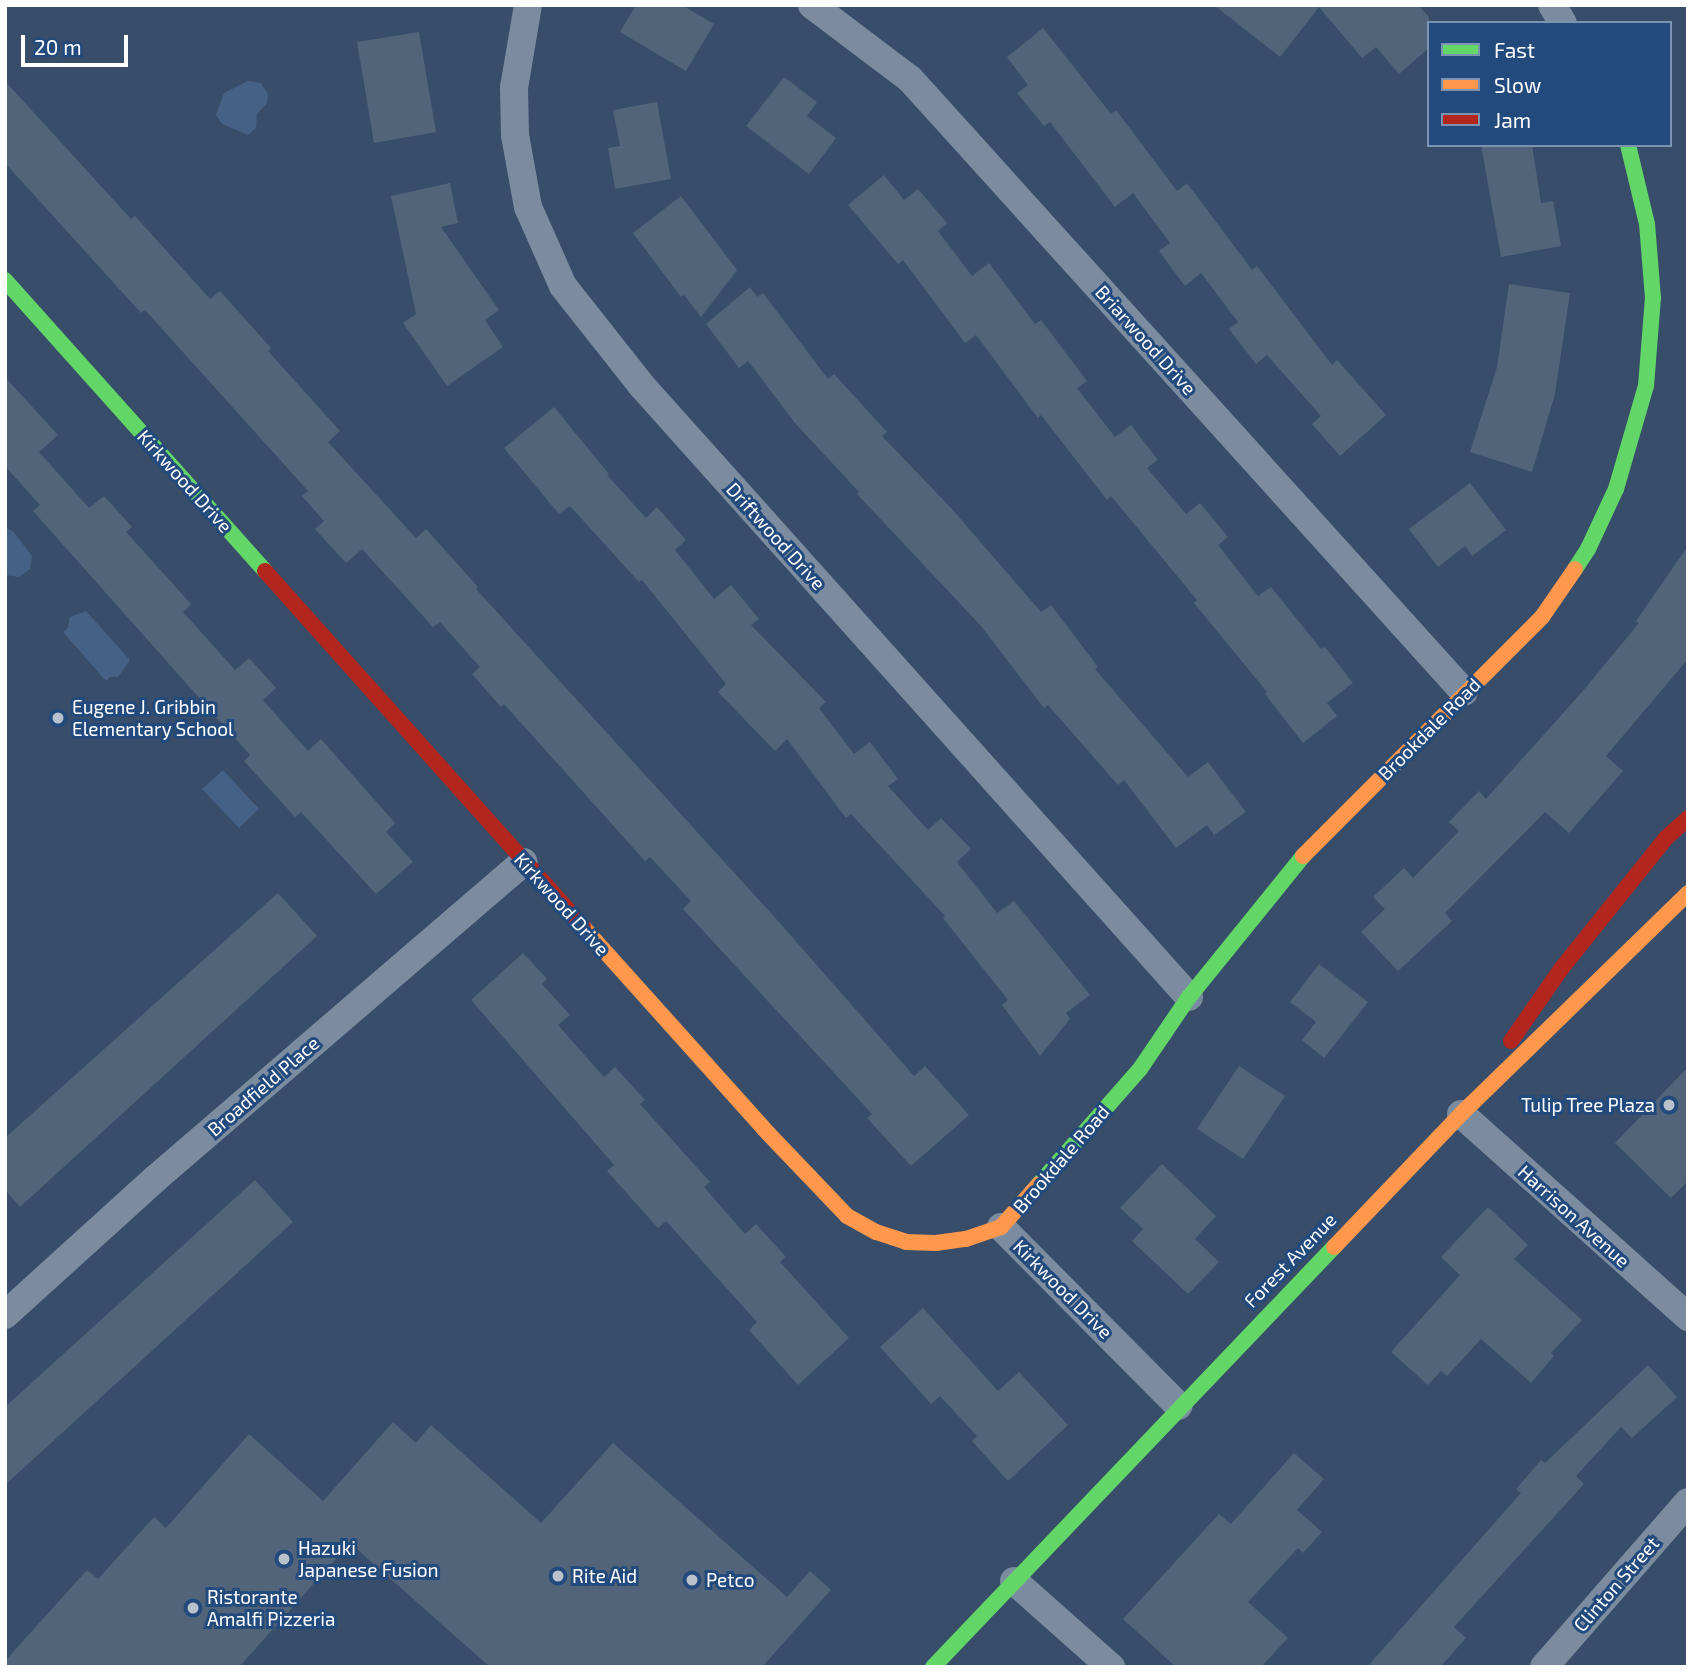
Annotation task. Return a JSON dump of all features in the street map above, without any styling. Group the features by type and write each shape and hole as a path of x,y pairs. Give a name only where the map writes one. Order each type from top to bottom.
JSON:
{"street":[{"name":"Driftwood Drive","path":"528,5 514,88 515,135 528,207 563,286 642,386 1189,997"},
{"name":"Briarwood Drive","path":"813,5 910,79 1464,692"},
{"path":"1552,5 1562,21"},
{"name":"Brookdale Road","path":"1001,1227 1140,1069 1189,997 1287,872 1464,692 1542,617 1588,549 1616,489 1646,386 1653,298 1647,224 1628,147"},
{"name":"Kirkwood Drive","path":"5,280 764,1129 847,1216 876,1232 906,1242 936,1243 1001,1227 1179,1406"},
{"path":"1461,1114 1561,969 1666,838 1688,818"},
{"name":"Broadfield Place","path":"5,1315 155,1179 524,862"},
{"name":"Forest Avenue","path":"933,1667 1179,1406 1461,1114 1688,893"},
{"name":"Harrison Avenue","path":"1461,1114 1688,1317"},
{"name":"Clinton Street","path":"1544,1667 1688,1502"},
{"path":"1014,1581 1111,1667"}],"water":[{"path":"248,81 261,83 268,94 267,103 257,114 256,128 248,135 222,124 216,115 224,93"},
{"path":"6,528 13,531 32,556 30,569 19,577 5,575"},
{"path":"86,611 130,660 118,677 110,677 106,681 63,632 68,628 70,617"},
{"path":"223,770 259,809 239,828 202,789"}],"building":[{"path":"636,5 682,5 714,24 686,71 620,32"},
{"path":"1214,5 1418,5 1429,17 1427,50 1399,74 1376,47 1362,58 1319,7 1280,57"},
{"path":"1043,28 1111,114 1116,110 1177,191 1187,183 1252,270 1257,266 1332,365 1337,360 1386,415 1340,456 1312,424 1321,416 1267,355 1256,364 1229,329 1238,322 1201,273 1185,286 1159,251 1170,243 1133,193 1115,207 1050,122 1044,126 1017,93 1028,85 1007,57"},
{"path":"419,32 436,132 374,143 357,42"},
{"path":"784,77 817,102 807,116 836,138 809,174 746,126"},
{"path":"5,81 131,219 135,216 210,299 220,291 271,348 268,351 340,431 328,442 416,538 426,529 478,587 476,589 779,922 914,1076 925,1066 969,1115 911,1166 867,1118 872,1114 683,909 691,901 650,857 645,861 504,704 501,707 472,674 480,667 440,622 433,627 362,549 346,563 315,529 324,521 302,496 308,491 145,310 141,313 5,163"},
{"path":"657,102 671,179 615,189 608,148 620,146 613,110"},
{"path":"1481,147 1532,147 1541,203 1553,201 1561,246 1501,257"},
{"path":"884,175 904,200 918,189 947,223 938,231 972,276 989,263 1035,324 1041,320 1087,381 1077,388 1115,437 1131,425 1158,460 1147,468 1186,514 1200,503 1228,537 1218,545 1258,596 1271,587 1321,649 1325,647 1353,683 1327,703 1337,716 1303,743 1265,694 1267,692 1194,603 1197,600 1111,496 1107,500 1041,415 1038,418 976,335 965,343 903,260 898,264 848,205"},
{"path":"450,183 458,223 441,227 499,310 485,320 503,347 447,386 403,323 416,314 391,196"},
{"path":"681,196 737,270 701,317 684,295 681,297 633,233"},
{"path":"1509,284 1570,293 1555,394 1532,472 1470,452 1497,367"},
{"path":"750,287 757,297 763,293 828,379 834,374 887,432 882,436 952,509 1041,612 1051,605 1098,667 1095,669 1188,777 1208,762 1246,812 1214,835 1207,825 1176,848 1124,780 1118,785 1048,705 1044,708 981,626 857,494 859,492 795,423 748,361 739,368 706,324"},
{"path":"5,377 58,435 39,452 89,508 104,496 132,527 126,532 191,604 183,612 235,670 249,658 276,688 263,700 308,751 321,739 395,823 386,832 413,862 376,894 301,812 295,817 244,761 250,755 33,511 40,505 5,466"},
{"path":"554,407 609,474 607,475 646,518 657,507 686,540 675,550 714,599 731,585 759,619 751,625 826,702 819,708 854,754 870,742 898,779 888,786 928,830 941,818 971,849 957,862 997,913 1014,901 1090,995 1066,1013 1070,1019 1040,1056 1002,1005 1008,1000 943,918 945,916 851,814 846,818 787,739 775,751 718,692 726,684 642,580 639,582 570,506 559,514 504,448"},
{"path":"1470,483 1506,530 1472,556 1465,546 1438,567 1409,529"},
{"path":"1688,546 1688,659 1606,756 1623,771 1569,833 1545,812 1445,913 1452,921 1398,971 1361,932 1385,909 1373,897 1404,868 1413,878 1459,831 1449,822 1479,791 1486,799 1582,692 1639,623 1636,621"},
{"path":"278,893 317,936 20,1207 5,1190 5,1138"},
{"path":"523,953 547,979 542,984 570,1015 558,1025 604,1077 615,1067 645,1100 640,1104 710,1182 704,1187 745,1234 756,1224 786,1257 780,1262 849,1338 798,1385 749,1330 757,1322 666,1221 658,1228 607,1171 614,1165 471,1000"},
{"path":"1319,964 1368,1002 1324,1058 1302,1040 1316,1022 1290,1002"},
{"path":"1239,1066 1285,1096 1243,1159 1197,1129"},
{"name":"Tulip Tree Plaza","path":"1688,1067 1688,1181 1671,1198 1615,1143"},
{"path":"1162,1164 1216,1216 1195,1239 1219,1262 1188,1294 1132,1241 1143,1229 1120,1208"},
{"path":"255,1180 293,1222 5,1485 5,1407"},
{"path":"1488,1207 1528,1245 1514,1259 1582,1320 1551,1353 1554,1356 1531,1383 1481,1339 1447,1376 1441,1371 1428,1385 1391,1352 1460,1275 1441,1257"},
{"path":"923,1308 998,1391 1019,1372 1068,1425 1008,1481 972,1441 977,1436 940,1396 931,1404 880,1347"},
{"path":"1648,1365 1677,1397 1632,1438 1621,1427 1576,1476 1584,1484 1454,1627 1466,1638 1440,1667 1367,1667 1521,1493 1516,1489 1541,1460 1545,1463"},
{"path":"393,1422 416,1443 431,1425 541,1523 613,1443 787,1597 810,1571 831,1590 762,1667 490,1667 350,1543 239,1667 5,1667 5,1661 87,1570 98,1579 154,1517 166,1528 249,1434 323,1501"},
{"path":"1294,1453 1324,1479 1297,1510 1322,1532 1303,1553 1298,1548 1248,1602 1288,1638 1261,1667 1176,1667 1123,1619 1219,1514 1231,1524"}],"traffic: fast":[{"path":"1575,569 1588,549 1616,489 1646,386 1653,298 1647,224 1628,147"},
{"path":"5,280 265,571"},
{"path":"1039,1184 1140,1069 1189,997 1303,856"},
{"path":"933,1667 1334,1247"}],"traffic: slow":[{"path":"1303,856 1542,617 1575,569"},
{"path":"1334,1247 1461,1114 1688,893"},
{"path":"583,927 764,1129 847,1216 876,1232 906,1242 936,1243 966,1239 1001,1227 1039,1184"}],"traffic: jam":[{"path":"265,571 583,927"},
{"path":"1511,1041 1561,969 1666,838 1688,818"}],"place":[{"name":"Eugene J. Gribbin Elementary School","path":"58,718"},
{"name":"Tulip Tree Plaza","path":"1669,1105"},
{"name":"Hazuki Japanese Fusion","path":"284,1559"},
{"name":"Rite Aid","path":"558,1576"},
{"name":"Petco","path":"692,1580"},
{"name":"Ristorante Amalfi Pizzeria","path":"193,1608"}]}
